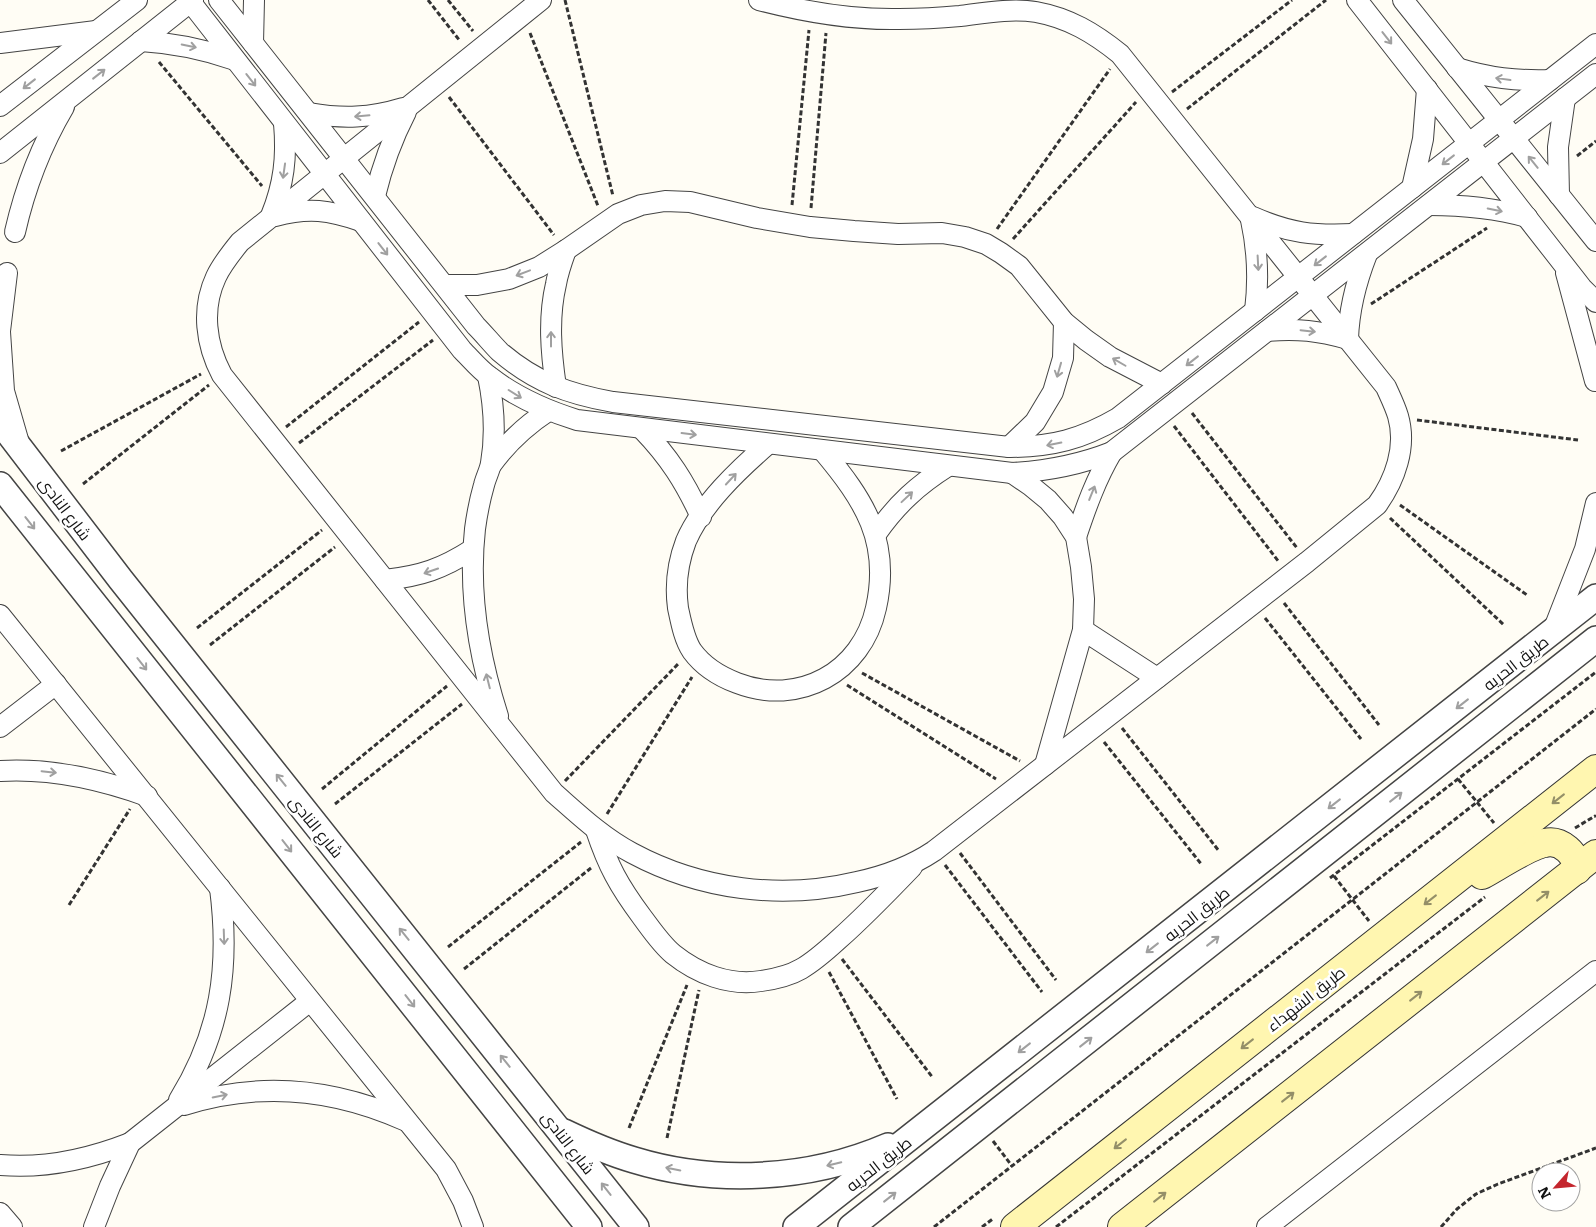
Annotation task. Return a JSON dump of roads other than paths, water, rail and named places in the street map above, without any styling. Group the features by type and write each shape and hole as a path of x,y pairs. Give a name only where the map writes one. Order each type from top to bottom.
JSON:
{"main road":[{"name":"طريق الشهداء","path":"1015,1227 1596,769"},
{"path":"1453,882 1460,883 1474,880 1543,843 1552,842 1560,844 1567,848 1576,862 1586,862"},
{"path":"1122,1227 1586,862"}],"street":[{"path":"0,106 109,16 136,0"},
{"path":"220,0 476,326 499,351 526,372 556,388 584,397 613,402 1009,447 1055,444 1077,438 1118,418 1596,44"},
{"path":"253,43 254,0"},
{"path":"541,0 324,174 274,210 240,242 226,259 215,278 209,300 207,322 210,344 219,370 554,793 596,830 632,853 670,870 711,883 752,890 795,891 836,887 878,878 917,863"},
{"path":"596,830 605,857 622,890 672,954 698,971 727,980 752,982 776,979 799,970 826,951 917,863 1307,562 1381,500 1396,470 1398,461 1401,444 1399,417 1386,387 1120,54 1099,37 1057,17 1034,12 998,11 908,19 865,19 819,13 759,0"},
{"path":"1356,0 1470,143 1519,215 1596,302"},
{"path":"1403,0 1593,235"},
{"path":"0,153 190,1 462,350 488,376 516,396 548,411 577,420 1012,473 1060,468 1112,452 1596,74"},
{"path":"0,43 109,16"},
{"path":"142,41 188,46 235,60"},
{"path":"1457,68 1503,79 1526,81 1550,80"},
{"path":"1412,188 1423,139 1427,89"},
{"path":"15,232 20,208 36,162 57,118 70,98"},
{"path":"1559,195 1558,147 1565,98"},
{"path":"309,113 334,117 360,117 410,106"},
{"path":"375,196 388,150 410,106"},
{"path":"274,210 282,184 285,164 284,123"},
{"path":"445,285 477,285 508,279 539,267 611,218 641,205 665,201 690,202 756,218 800,225 863,232 942,233 965,237 994,248 1018,266 1064,322 1110,357 1162,384"},
{"path":"1429,204 1457,204 1484,207 1519,215"},
{"path":"274,210 316,210 339,214 361,221"},
{"path":"1250,216 1274,226 1300,233 1327,236 1353,234"},
{"path":"1250,216 1258,263 1255,311"},
{"path":"556,388 551,353 551,318 556,283 566,250"},
{"path":"1348,339 1352,296 1367,254"},
{"path":"1564,264 1595,381"},
{"path":"8,273 0,332 4,391 21,448"},
{"path":"1009,447 1035,422 1053,392 1063,358 1064,322"},
{"path":"1267,331 1287,329 1308,330 1348,339"},
{"path":"488,376 494,421 494,443 491,465 479,506 473,549 475,602 479,639 491,691 502,727"},
{"path":"491,465 516,435 548,411"},
{"name":"شارع النادى","path":"0,422 121,580 636,1227"},
{"path":"642,429 661,448 676,469 690,492 701,517"},
{"path":"768,444 732,478 701,517 686,541 679,568 676,596 681,624 697,656 725,679 751,689 779,692 806,687 839,670 862,642 874,616 880,589 881,561 876,534 853,490 823,451"},
{"path":"1076,536 1091,493 1112,452"},
{"path":"876,534 890,513 908,495 927,479 948,466"},
{"path":"1012,473 1048,500 1063,517 1076,536 1081,567 1084,599 1083,630 1042,768"},
{"path":"0,485 589,1227"},
{"path":"1552,633 1585,548 1596,503"},
{"path":"385,580 431,571 453,562 473,549"},
{"path":"94,603 108,603 114,600 119,594 121,580"},
{"name":"طريق الحريه","path":"796,1227 1596,597"},
{"path":"0,615 446,1169 463,1200 473,1227"},
{"path":"126,643 127,636 134,625 146,619 152,619"},
{"path":"1083,630 1157,678"},
{"name":"طريق الحريه","path":"851,1227 1596,639"},
{"path":"0,727 56,684"},
{"path":"0,771 36,771 63,774 115,785 143,795"},
{"path":"173,1109 201,1058 211,1032 218,1004 225,946 220,888"},
{"path":"1267,1227 1596,971"},
{"path":"0,1165 32,1166 57,1164 107,1152 130,1143 310,1001"},
{"path":"173,1109 231,1094 261,1090 291,1091 351,1100 380,1109 407,1121"},
{"path":"559,1129 596,1147 674,1170 715,1175 756,1176 797,1172 837,1164 876,1152 913,1136"},
{"path":"94,1227 130,1143"},
{"path":"0,1213 12,1227"}]}
